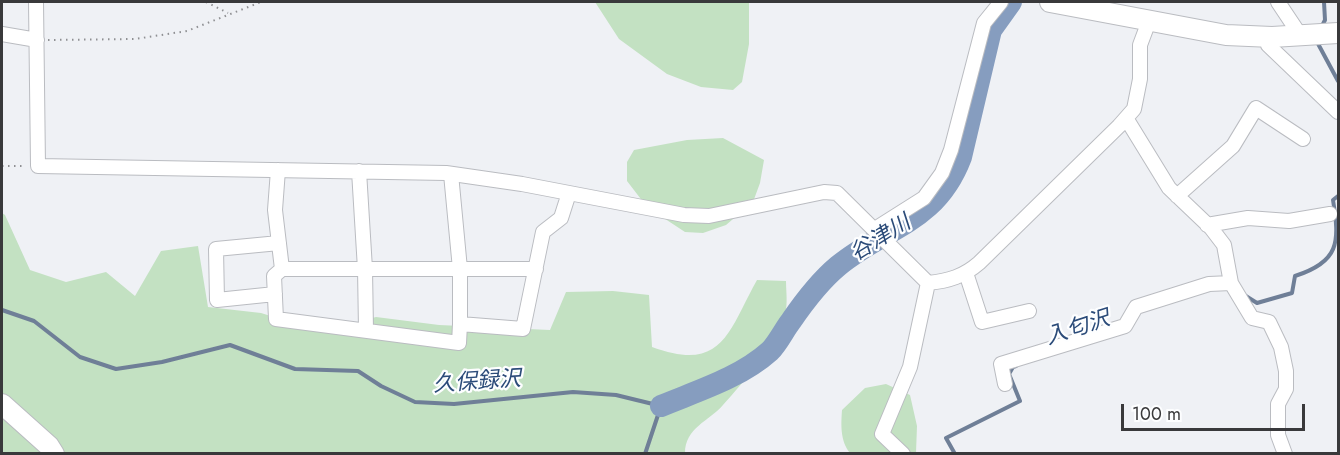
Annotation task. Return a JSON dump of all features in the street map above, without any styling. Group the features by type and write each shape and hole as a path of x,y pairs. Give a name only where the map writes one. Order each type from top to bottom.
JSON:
{"street":[{"path":"36,2 38,166 451,174 684,215 709,216 824,192 837,193 928,283"},
{"path":"874,229 924,198 942,173 951,150 984,23 1001,2"},
{"path":"1050,2 1226,35 1338,33"},
{"path":"1278,2 1300,35"},
{"path":"928,283 948,281 966,273 980,263 1134,109 1140,79 1140,45 1149,21"},
{"path":"2,34 37,40"},
{"path":"1267,36 1268,45 1338,112"},
{"path":"1177,196 1233,146 1256,108 1303,139"},
{"path":"1126,118 1168,188 1207,225 1224,245 1231,283 1252,318 1269,322 1281,347 1286,389 1278,404 1278,435 1285,453"},
{"path":"278,170 275,210 282,270"},
{"path":"360,171 366,330"},
{"path":"451,174 460,269 459,343 276,318 274,276 282,270 365,269 460,269 536,269"},
{"path":"460,324 523,329 543,232 561,218 569,193"},
{"path":"1207,225 1248,218 1289,221 1330,214"},
{"path":"275,294 217,300 216,249 279,243"},
{"path":"966,273 982,322 1029,311"},
{"path":"903,453 882,434 910,367 928,283"},
{"path":"1005,384 1001,364 1125,326 1136,307 1209,284 1231,283"},
{"path":"2,404 54,453"}],"path":[{"path":"206,2 228,13"},
{"path":"37,40 135,39 187,31 261,2"},
{"path":"2,166 38,166"}],"green space":[{"path":"595,2 749,2 749,44 742,82 733,90 701,87 667,74 619,39"},
{"path":"723,138 764,160 760,183 753,202 726,225 703,233 685,232 647,207 627,181 627,162 634,150 687,140"},
{"path":"2,213 5,215 30,270 66,282 106,272 135,296 161,251 198,246 208,307 261,313 322,332 376,317 439,325 550,330 566,292 613,291 649,295 652,347 676,354 694,355 709,351 720,343 730,331 757,280 786,281 786,306 781,325 758,362 723,405 693,431 686,444 685,453 2,453"},
{"path":"886,384 910,395 917,426 916,453 850,453 843,438 842,410 865,388"}],"waterway":[{"name":"谷津川","path":"661,406 732,376 770,351 807,299 831,272 856,253 924,210 938,196 951,179 961,157 991,30 1011,2"},
{"name":"入匂沢","path":"1321,28 1325,20 1324,2"},
{"name":"入匂沢","path":"1316,40 1338,81"},
{"name":"入匂沢","path":"1241,293 1257,303 1292,293 1295,276 1320,264 1333,249 1336,239 1333,200 1338,196"},
{"name":"久保録沢","path":"2,310 34,321 80,357 116,369 162,362 230,345 295,369 358,371 381,386 415,402 454,404 573,392 616,395 661,406 645,454"},
{"name":"入匂沢","path":"955,454 946,438 1020,401 1009,374 1016,366"}]}
